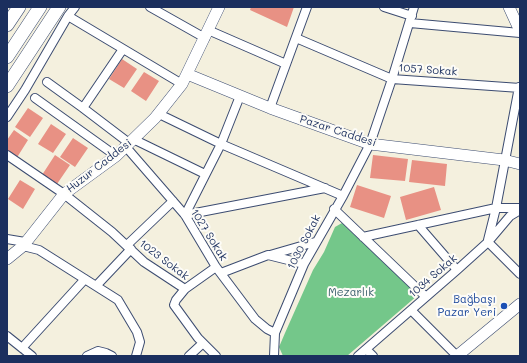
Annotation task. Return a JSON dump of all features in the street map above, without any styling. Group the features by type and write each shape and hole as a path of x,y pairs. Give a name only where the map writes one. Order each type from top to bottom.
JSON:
{"main road":[{"path":"7,25 18,7"},
{"path":"7,57 40,7"},
{"path":"7,86 63,12"}],"street":[{"path":"7,117 25,90 63,12 75,7"},
{"path":"150,7 207,34 286,64"},
{"name":"Huzur Caddesi","path":"7,259 24,244 64,194 116,156 159,114 184,79 219,7"},
{"path":"270,108 307,7"},
{"path":"384,7 411,20 520,30"},
{"name":"1030 Sokak","path":"273,356 275,333 304,264 370,144 414,7"},
{"path":"509,7 520,30"},
{"path":"63,12 122,49 184,79"},
{"name":"1057 Sokak","path":"296,38 392,79 520,88"},
{"path":"83,108 122,49"},
{"name":"Pazar Caddesi","path":"184,79 240,96 370,144 504,160 520,164"},
{"path":"47,82 129,143 205,174"},
{"path":"520,88 488,242 520,274"},
{"path":"185,215 220,144 240,96"},
{"path":"35,98 116,156"},
{"path":"159,114 220,144 342,196"},
{"name":"1027 Sokak","path":"129,143 185,215 218,270 255,319 267,329 275,333"},
{"name":"1023 Sokak","path":"7,155 64,194 129,247 144,262 185,290 176,300 174,306 183,320 216,356"},
{"path":"185,215 325,188"},
{"path":"96,286 129,247 173,201"},
{"path":"364,237 496,208 520,209"},
{"path":"334,209 426,297"},
{"name":"1034 Sokak","path":"358,356 488,242 510,216 520,209"},
{"path":"418,225 457,270"},
{"path":"7,239 40,250 118,300 128,314 137,332 140,342 136,356"},
{"path":"185,290 218,270 315,242"},
{"path":"268,256 304,264"},
{"path":"22,348 86,279"},
{"path":"461,355 520,304"},
{"path":"411,310 461,355"},
{"path":"461,355 520,311"},
{"path":"7,336 32,356"},
{"path":"189,356 203,343"},
{"path":"366,349 373,356"},
{"path":"87,356 98,351 112,356"}],"green space":[{"name":"Mezarlık","path":"342,223 418,295 347,356 283,356 279,347 285,333 313,270 324,252 335,227"}],"building":[{"path":"251,7 294,7 287,27 250,10"},
{"path":"122,59 137,69 124,88 109,79"},
{"path":"144,72 159,81 146,101 131,91"},
{"path":"28,108 43,118 30,137 15,127"},
{"path":"51,124 66,134 53,153 38,144"},
{"path":"14,130 28,140 16,159 7,153 7,140"},
{"path":"73,138 88,148 75,167 60,157"},
{"path":"55,155 70,165 57,184 42,175"},
{"path":"373,155 408,159 405,181 370,178"},
{"path":"412,160 447,164 445,186 409,182"},
{"path":"20,180 35,189 23,209 8,199"},
{"path":"357,185 391,196 384,218 350,207"},
{"path":"434,187 441,210 406,220 400,197"}],"place":[{"name":"Bağbaşı Pazar Yeri","path":"504,306"}]}
